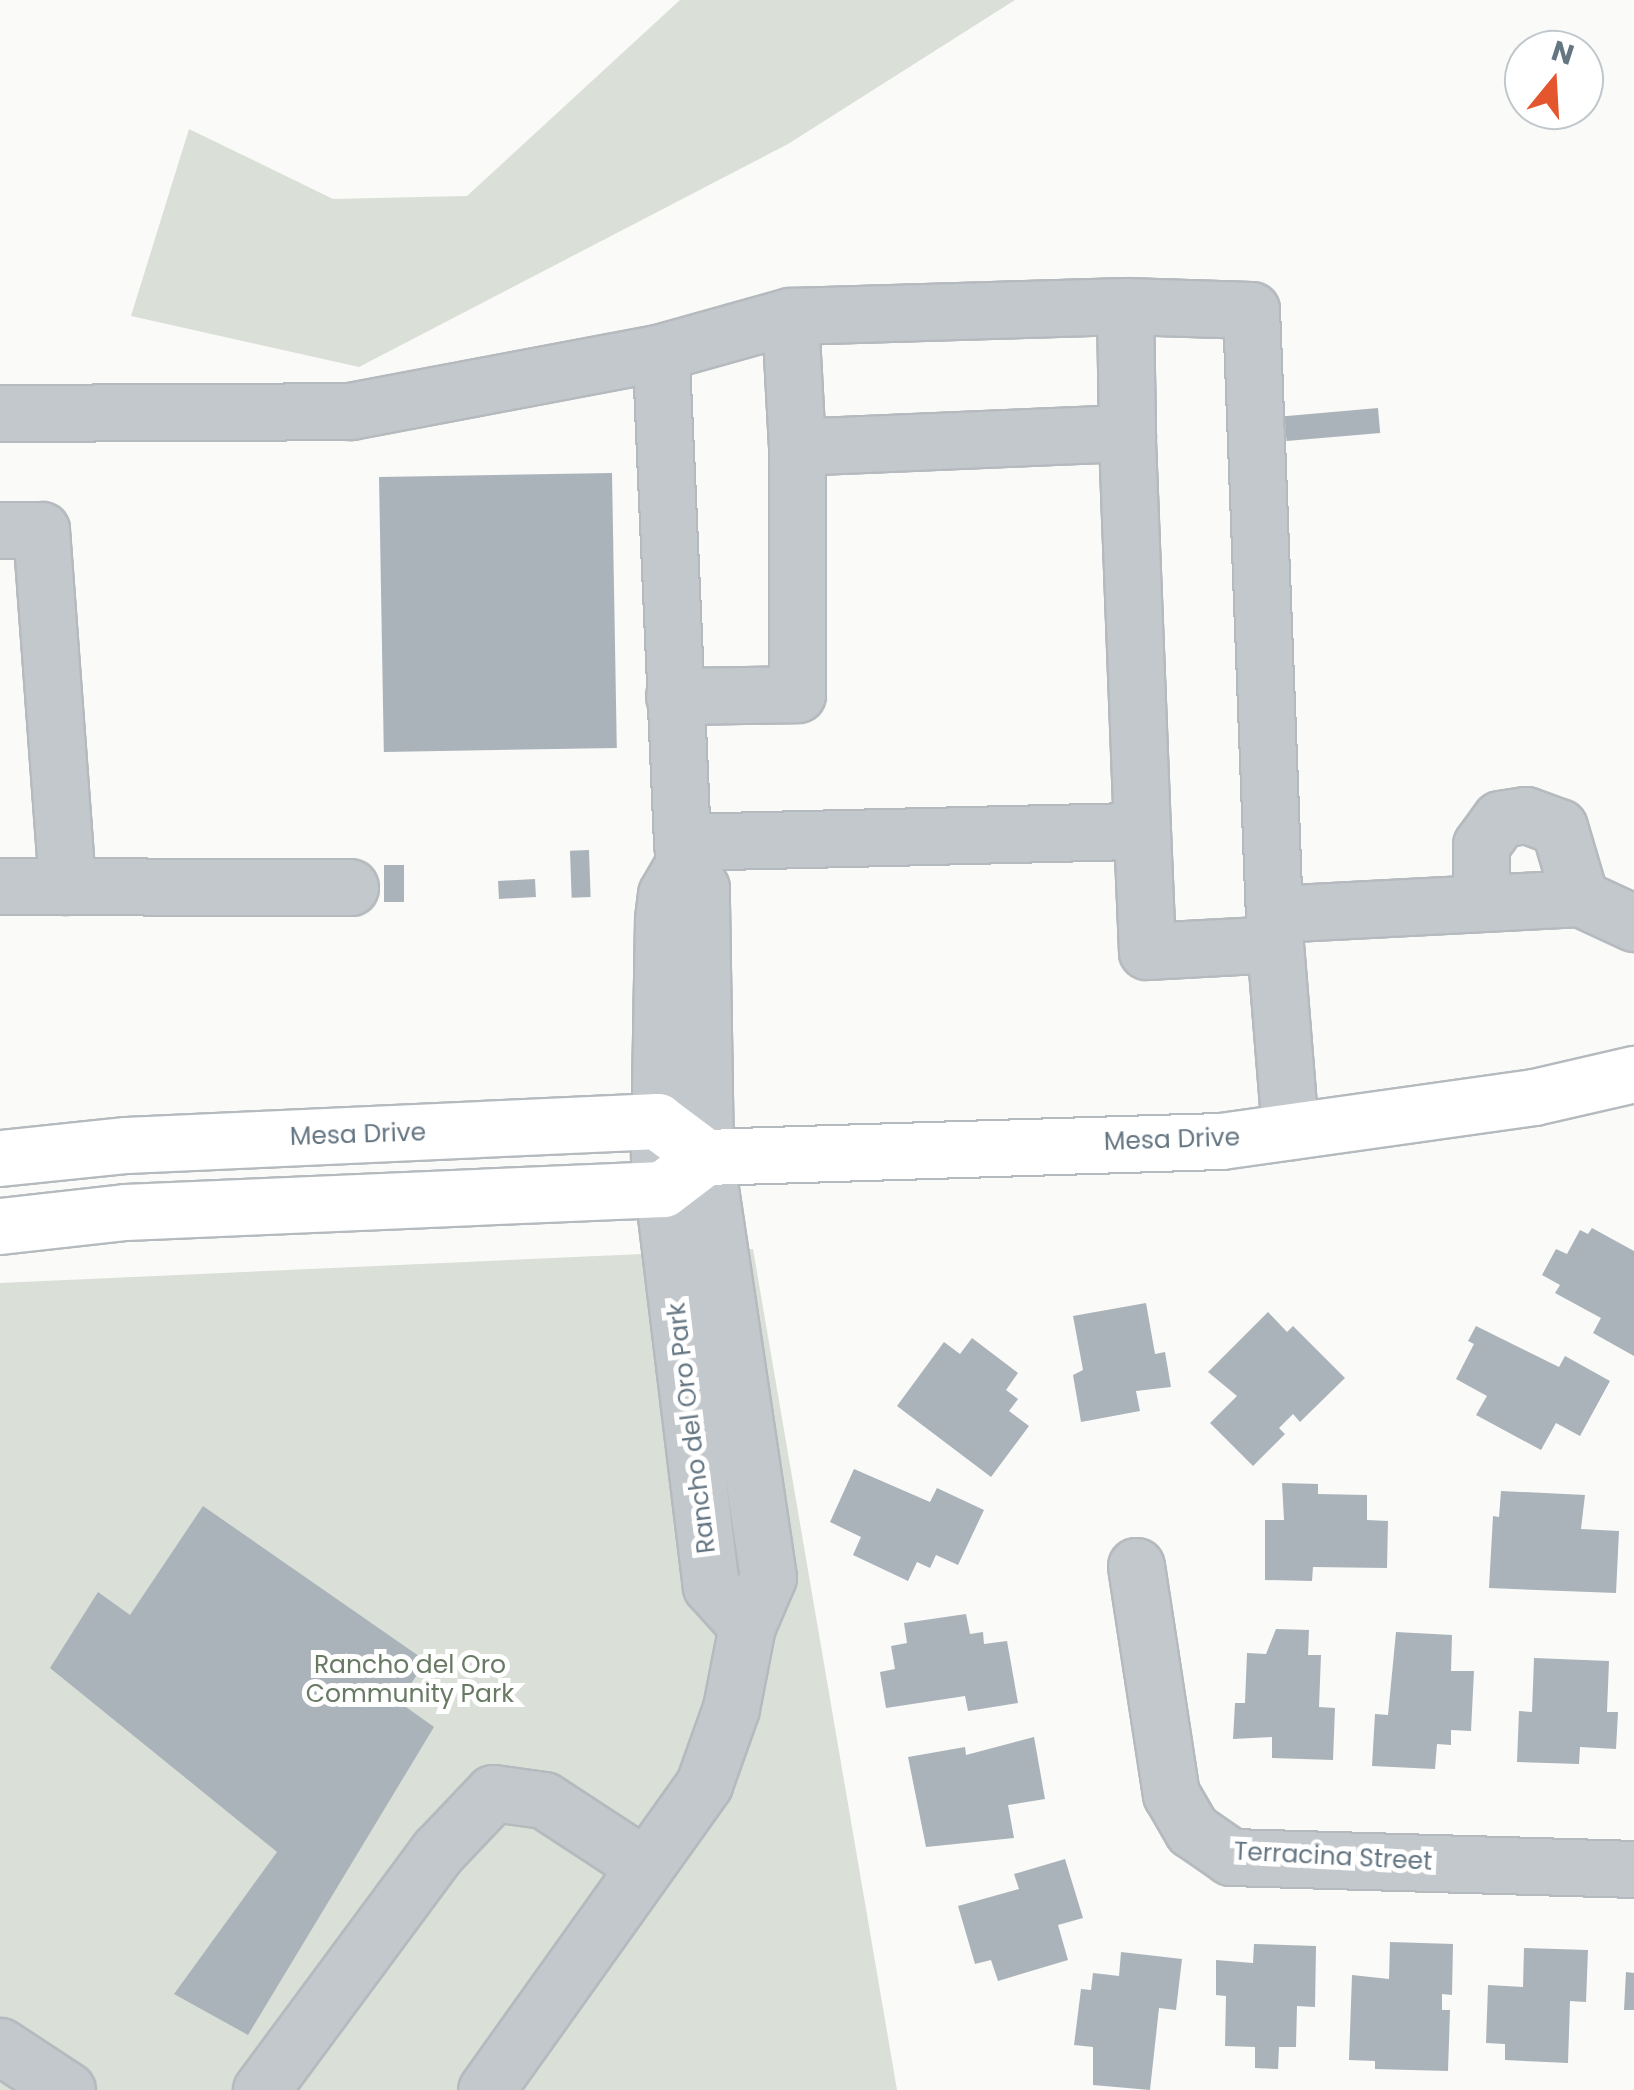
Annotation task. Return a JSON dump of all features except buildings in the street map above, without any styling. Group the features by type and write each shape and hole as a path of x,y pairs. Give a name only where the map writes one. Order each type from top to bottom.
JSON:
{"main road":[{"name":"Mesa Drive","path":"0,1158 126,1144 671,1156 1221,1142 1534,1097 1634,1074"},
{"name":"Mesa Drive","path":"0,1226 671,1156"}],"street":[{"path":"1125,306 1126,433 1147,952 1275,929 1481,903 1580,898 1634,923"},
{"path":"0,414 350,411 661,352 790,316 1125,306 1251,310 1275,929 1290,1132"},
{"path":"674,696 797,694 797,447 790,316"},
{"path":"486,2090 704,1784 730,1708 747,1626 768,1577 671,1156 701,888 683,853 661,352"},
{"path":"797,447 1126,433"},
{"path":"0,530 40,530 66,886"},
{"path":"1481,903 1481,845 1500,819 1526,815 1559,827 1580,898"},
{"path":"683,853 1142,832"},
{"path":"0,886 350,886"},
{"name":"Terracina Street","path":"1136,1566 1171,1794 1192,1830 1231,1857 1634,1869"},
{"path":"262,2090 438,1851 493,1792 544,1800 645,1866"},
{"path":"0,2046 67,2090"}],"green space":[{"path":"680,0 1015,0 788,144 359,367 131,316 189,129 333,199 467,196"},
{"name":"Rancho del Oro Community Park","path":"753,1249 897,2090 0,2090 0,1283"}]}
